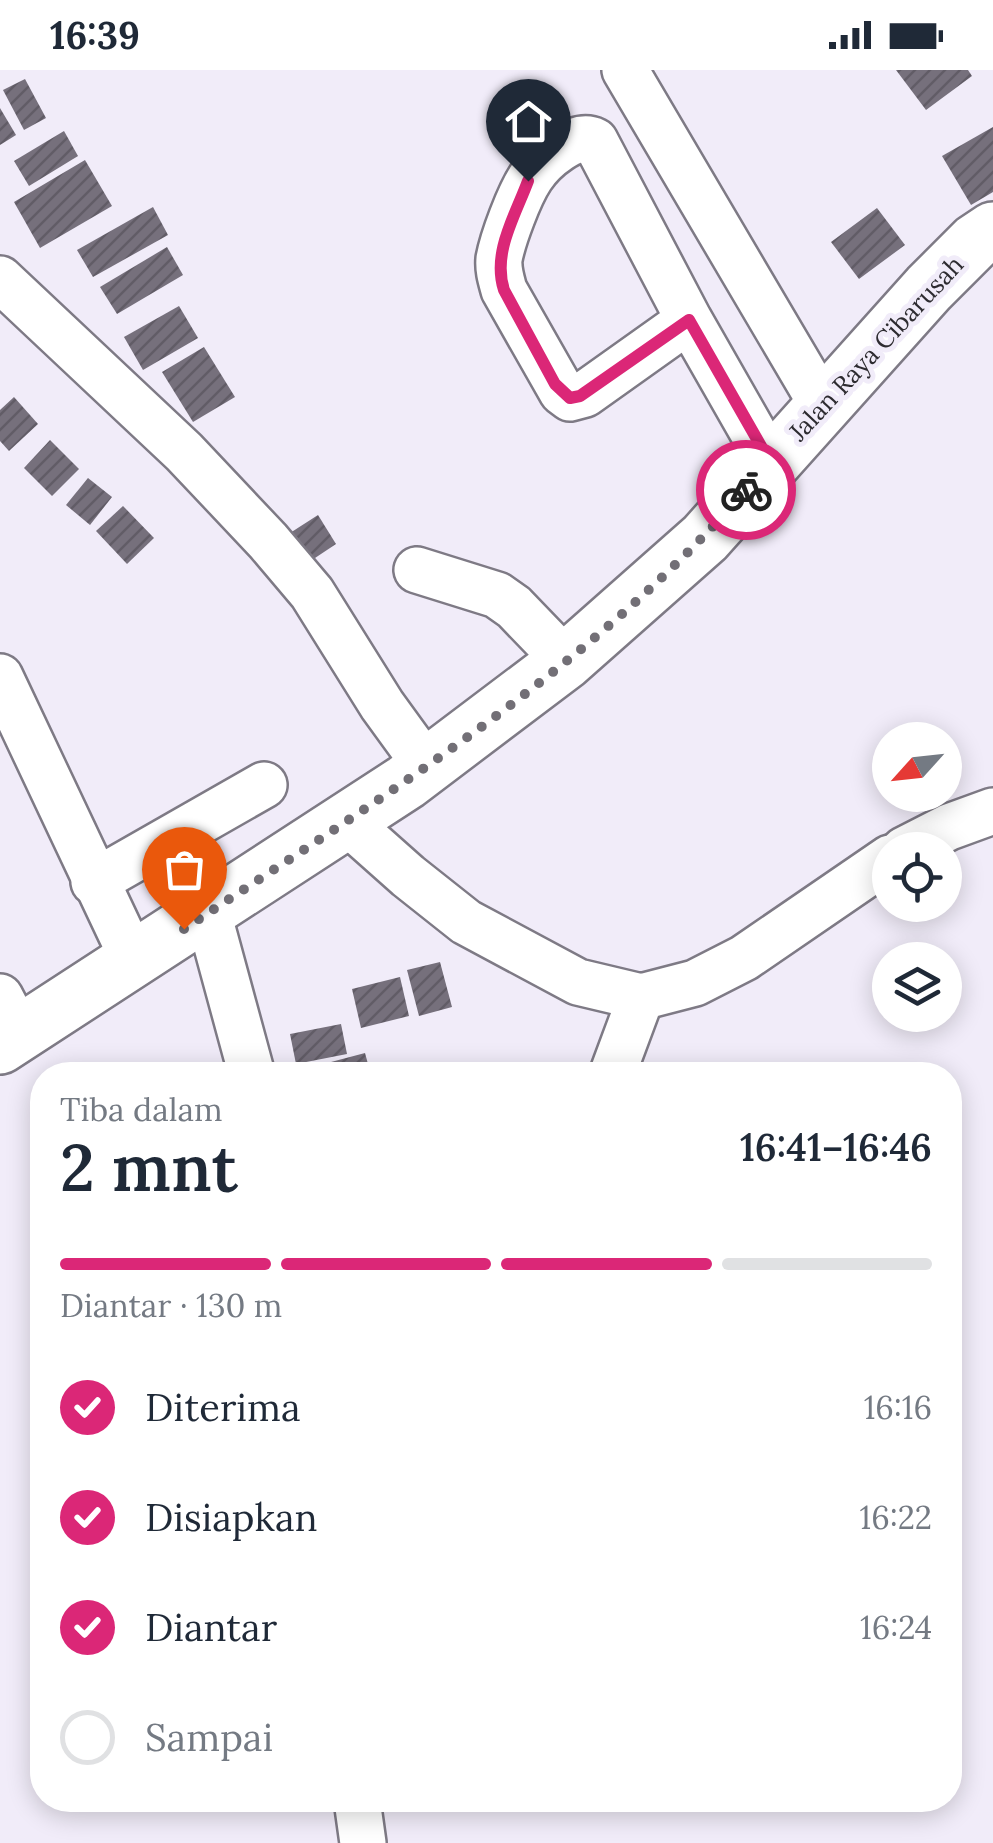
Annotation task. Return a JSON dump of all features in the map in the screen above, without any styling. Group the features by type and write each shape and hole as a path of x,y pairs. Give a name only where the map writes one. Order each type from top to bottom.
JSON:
{"main road":[{"name":"Jalan Raya Cibarusah","path":"7,1026 134,961 208,913 387,793 566,661 704,538 929,288 975,242 993,230"}],"street":[{"path":"626,70 823,406"},
{"path":"689,320 585,394 570,398 562,392 504,290 499,274 500,255 528,181 537,168 575,140 587,137 596,141 689,320 770,462"},
{"path":"0,279 184,452 312,593 382,705 387,793 408,876 466,922 578,982 641,997 695,982 744,958 872,870"},
{"path":"417,570 497,595 566,661"},
{"path":"0,678 134,961"},
{"path":"94,882 264,785"},
{"path":"939,832 993,811"},
{"path":"208,913 248,1062"},
{"path":"617,1062 641,997"},
{"path":"359,1812 363,1843"}],"building":[{"path":"896,70 968,70 972,76 926,110"},
{"path":"25,79 46,118 24,130 3,90"},
{"path":"0,108 16,135 0,145"},
{"path":"993,127 993,192 971,205 942,156"},
{"path":"64,131 78,156 29,186 14,161"},
{"path":"85,160 112,206 40,248 14,202"},
{"path":"153,207 168,235 93,277 77,250"},
{"path":"877,208 905,245 859,279 831,242"},
{"path":"167,247 183,275 117,314 100,287"},
{"path":"179,306 198,338 143,370 124,337"},
{"path":"204,347 235,397 193,422 162,372"},
{"path":"14,397 38,424 9,451 0,441 0,410"},
{"path":"50,440 79,469 52,496 24,468"},
{"path":"88,478 112,497 90,525 66,505"},
{"path":"123,506 154,538 127,564 96,531"},
{"path":"318,515 336,544 309,562 290,533"},
{"path":"440,962 452,1007 419,1016 407,970"},
{"path":"400,977 409,1016 361,1028 352,989"},
{"path":"341,1024 347,1054 296,1062 290,1034"},
{"path":"365,1053 367,1062 331,1062"}],"way so far":[{"path":"184,929 406,782 497,715 641,596 704,538 746,490"}],"route":[{"path":"528,181 500,255 499,274 555,384 570,398 585,394 689,320 770,462 746,490"}]}
